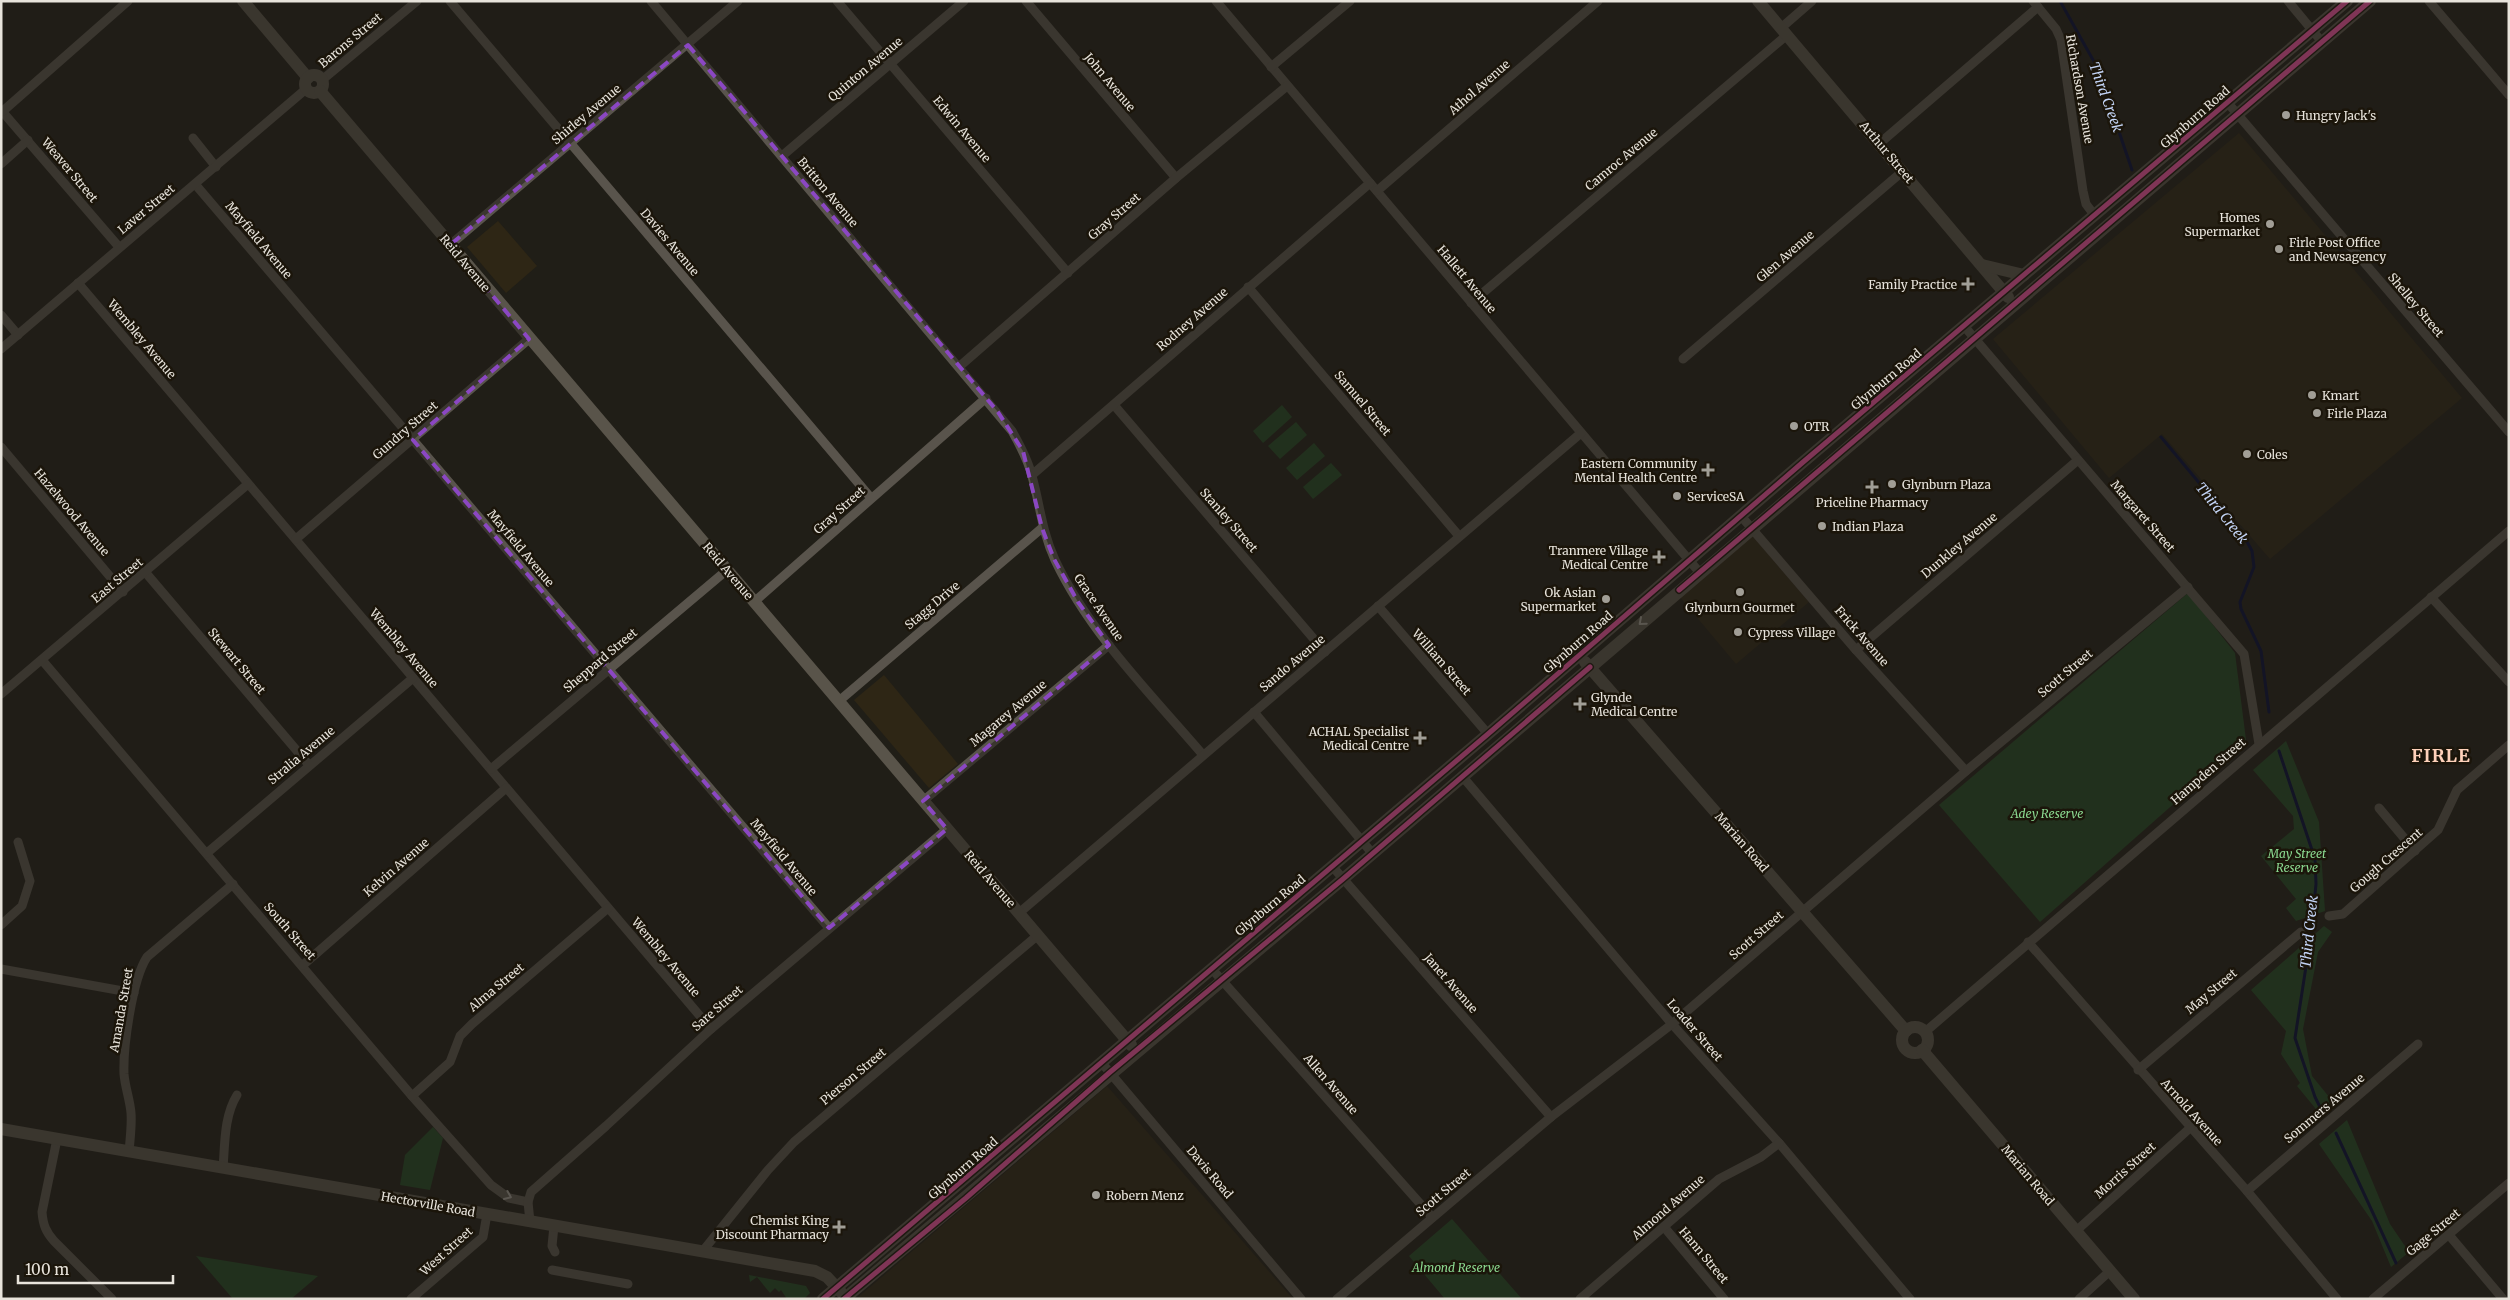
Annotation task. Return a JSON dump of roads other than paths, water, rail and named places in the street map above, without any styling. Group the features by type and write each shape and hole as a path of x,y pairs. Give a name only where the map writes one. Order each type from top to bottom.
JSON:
{"main road":[{"path":"243,1 314,93 321,85"},
{"name":"Arthur Street","path":"1758,1 2015,305"},
{"name":"Glynburn Road","path":"823,1299 1488,734 1771,489 2347,1"},
{"name":"Glynburn Road","path":"845,1298 966,1198 1109,1073 1343,879 1812,476 2370,1"},
{"name":"Reid Avenue","path":"321,85 450,245 529,339 1136,1051"},
{"path":"1982,265 2024,275"},
{"path":"1771,489 1783,490 1812,476"},
{"name":"Marian Road","path":"1579,654 1906,1031"},
{"path":"1917,1027 1925,1032 1927,1042 1922,1050 1914,1053 1903,1046 1902,1040 1906,1031 1917,1027"},
{"name":"Marian Road","path":"1922,1050 2134,1299"},
{"name":"Hectorville Road","path":"1,1129 815,1271 827,1277 845,1298"}],"street":[{"path":"2,110 128,1"},
{"name":"Barons Street","path":"321,85 417,1"},
{"name":"Davies Avenue","path":"450,1 871,498"},
{"name":"Britton Avenue","path":"651,1 986,398"},
{"name":"Shirley Avenue","path":"450,245 738,1"},
{"name":"Edwin Avenue","path":"837,1 1068,273"},
{"name":"Quinton Avenue","path":"782,156 964,1"},
{"name":"John Avenue","path":"1026,1 1176,178"},
{"name":"Hallett Avenue","path":"1216,1 1700,573"},
{"path":"1271,67 1350,1"},
{"name":"Athol Avenue","path":"1377,192 1598,1"},
{"name":"Camroc Avenue","path":"1471,303 1784,31 1812,1"},
{"path":"2288,1 2322,42"},
{"path":"2429,1 2509,94"},
{"path":"1880,143 2036,4"},
{"name":"Richardson Avenue","path":"2036,4 2056,29 2061,40 2083,191 2086,204 2095,216"},
{"name":"Laver Street","path":"1,349 119,247 216,167 308,83"},
{"name":"Gray Street","path":"960,366 1176,178 1287,86"},
{"name":"Shelley Street","path":"2227,102 2509,432"},
{"name":"Weaver Street","path":"2,110 119,247"},
{"path":"193,138 216,167"},
{"path":"1,164 28,140"},
{"name":"Glen Avenue","path":"1683,359 1903,171"},
{"name":"Rodney Avenue","path":"1032,475 1370,183"},
{"name":"Mayfield Avenue","path":"195,184 829,928"},
{"name":"Wembley Avenue","path":"78,283 711,1029"},
{"name":"Samuel Street","path":"1248,287 1459,536"},
{"path":"1,315 18,334"},
{"name":"Margaret Street","path":"1964,326 2244,654 2259,744"},
{"name":"Gundry Street","path":"296,539 529,339"},
{"name":"Gray Street","path":"754,602 986,398"},
{"name":"Grace Avenue","path":"986,398 1012,431 1023,451 1032,475 1042,528 1068,585 1109,645 1204,755"},
{"name":"Stanley Street","path":"1114,405 1325,652"},
{"name":"Sando Avenue","path":"1019,912 1581,433"},
{"name":"Hazelwood Avenue","path":"1,447 123,592"},
{"name":"Dunkley Avenue","path":"1856,650 2078,460"},
{"name":"East Street","path":"1,694 146,573 248,484"},
{"name":"Frick Avenue","path":"1741,516 1856,650 1966,771"},
{"name":"Stagg Drive","path":"839,701 1042,528"},
{"name":"Hampden Street","path":"1925,1032 2509,531"},
{"name":"Sheppard Street","path":"491,769 727,570"},
{"name":"Stewart Street","path":"146,573 309,765"},
{"name":"Scott Street","path":"1337,1299 1551,1117 1672,1024 1966,771 2188,587"},
{"path":"2431,596 2509,682"},
{"name":"William Street","path":"1378,606 1488,734"},
{"name":"Magarey Avenue","path":"923,801 1109,645"},
{"name":"South Street","path":"42,660 303,965 412,1096 491,1185 503,1195 528,1202"},
{"name":"Stralia Avenue","path":"207,853 413,678"},
{"path":"1254,712 1372,853"},
{"name":"Gough Crescent","path":"2329,916 2343,914 2438,830 2457,790 2509,746"},
{"name":"Loader Street","path":"1462,776 1672,1024 1779,1143 1910,1299"},
{"name":"Kelvin Avenue","path":"303,965 506,788"},
{"path":"2379,808 2415,851"},
{"name":"Sare Street","path":"528,1202 531,1192 711,1029 947,829"},
{"path":"1,925 22,906 30,880 18,842"},
{"name":"Janet Avenue","path":"1332,866 1551,1117"},
{"name":"Amanda Street","path":"129,1152 131,1113 124,1076 125,1055 134,993 141,966 147,957 233,884"},
{"name":"Alma Street","path":"412,1096 450,1062 460,1036 472,1024 608,908"},
{"name":"May Street","path":"2138,1070 2301,932"},
{"name":"Pierson Street","path":"702,1252 768,1170 794,1142 1038,935"},
{"name":"Arnold Avenue","path":"2028,942 2138,1070 2246,1190 2337,1299"},
{"name":"Allen Avenue","path":"1211,968 1432,1218"},
{"path":"1,969 134,993"},
{"name":"Sommers Avenue","path":"2246,1190 2418,1044"},
{"name":"Davis Road","path":"1101,1062 1302,1299"},
{"path":"222,1168 227,1118 231,1104 237,1095"},
{"name":"Morris Street","path":"2076,1231 2190,1128"},
{"path":"57,1139 42,1212 46,1232 112,1299"},
{"name":"Almond Avenue","path":"1580,1299 1665,1228 1719,1179 1761,1157 1779,1143"},
{"name":"Gage Street","path":"2374,1299 2509,1184"},
{"path":"528,1202 530,1222"},
{"name":"West Street","path":"410,1299 482,1237 487,1214"},
{"name":"Hann Street","path":"1665,1228 1724,1299"},
{"path":"2449,1235 2504,1299"},
{"path":"552,1270 628,1284"},
{"path":"2079,1299 2110,1271"}],"waterway":[{"name":"Third Creek","path":"2060,1 2097,67 2132,170"},
{"name":"Third Creek","path":"2161,437 2245,538 2252,551 2254,567 2240,602 2241,609 2261,651 2269,712"},
{"name":"Third Creek","path":"2279,751 2315,859 2316,884 2311,934 2295,1038 2315,1097 2323,1113"},
{"name":"Third Creek","path":"2336,1133 2396,1263"}],"place":[{"name":"Hungry Jack's","path":"2286,115"},
{"name":"Homes Supermarket","path":"2270,224"},
{"name":"Firle Post Office and Newsagency","path":"2279,249"},
{"name":"Family Practice","path":"1968,284"},
{"name":"Kmart","path":"2312,395"},
{"name":"Firle Plaza","path":"2317,413"},
{"name":"OTR","path":"1794,426"},
{"name":"Coles","path":"2247,454"},
{"name":"Eastern Community Mental Health Centre","path":"1708,470"},
{"name":"Glynburn Plaza","path":"1892,484"},
{"name":"Priceline Pharmacy","path":"1872,487"},
{"name":"ServiceSA","path":"1677,496"},
{"name":"Indian Plaza","path":"1822,526"},
{"name":"Tranmere Village Medical Centre","path":"1659,557"},
{"name":"Glynburn Gourmet","path":"1740,592"},
{"name":"Ok Asian Supermarket","path":"1606,599"},
{"name":"Cypress Village","path":"1738,632"},
{"name":"Glynde Medical Centre","path":"1580,704"},
{"name":"ACHAL Specialist Medical Centre","path":"1420,738"},
{"name":"Robern Menz","path":"1096,1195"},
{"name":"Chemist King Discount Pharmacy","path":"839,1227"}],"district":[{"name":"FIRLE","path":"2441,755"}],"park label":[{"name":"Adey Reserve","path":"2047,813"},
{"name":"May Street Reserve","path":"2297,860"},
{"name":"Almond Reserve","path":"1456,1267"}]}
